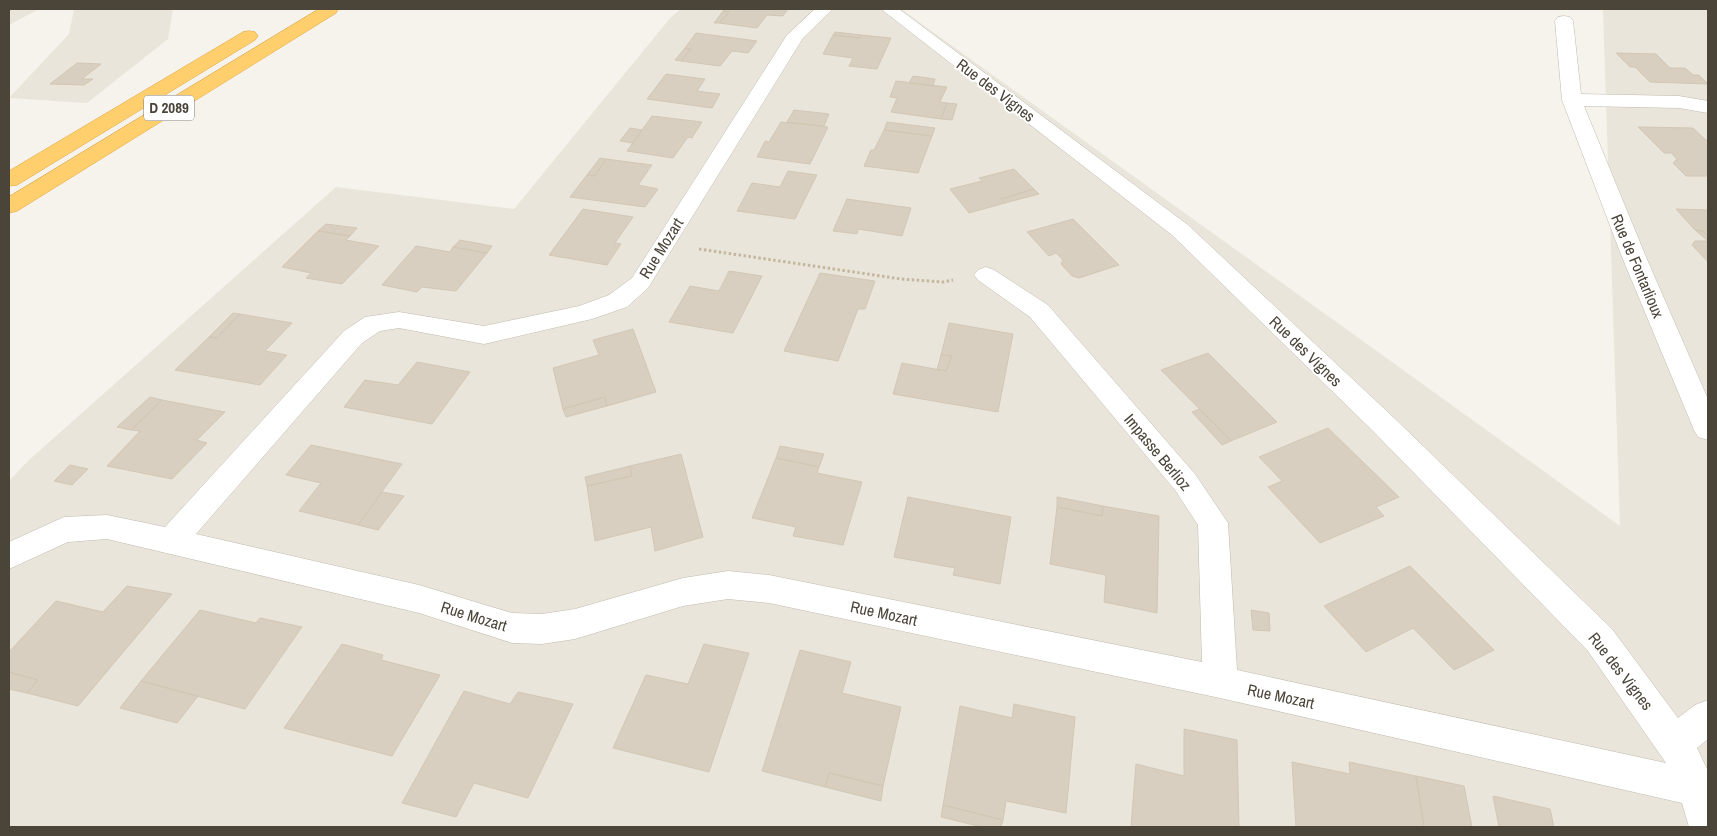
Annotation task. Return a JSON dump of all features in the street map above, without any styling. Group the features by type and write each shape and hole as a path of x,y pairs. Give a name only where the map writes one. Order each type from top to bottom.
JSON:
{"highway":[{"name":"D 2089","path":"9,206 330,9"},
{"name":"D 2089","path":"9,180 265,27"}],"street":[{"name":"Rue Mozart","path":"825,9 796,35 640,283 618,301 584,313 484,335 399,320 374,323 353,337 171,541 419,599 512,628 542,629 574,624 683,592 728,585 769,589 1220,682 1697,788"},
{"name":"Rue des Vignes","path":"889,9 1187,237 1383,424 1600,640 1675,743 1697,788 1708,827"},
{"name":"Rue de Fontarlioux","path":"1564,21 1572,100 1634,257 1708,430"},
{"path":"1572,100 1679,102 1708,107"},
{"name":"Impasse Berlioz","path":"986,275 1039,311 1185,482 1213,523 1220,682"},
{"path":"9,556 64,530 107,527 171,541"},
{"path":"1675,743 1708,717"}],"path":[{"path":"664,243 901,279 943,282 986,275"}],"shaded area":[{"path":"9,9 39,9 9,25"},
{"path":"74,9 173,9 168,39 87,103 9,98 69,34"},
{"path":"681,9 901,9 1620,526 1603,9 1708,9 1708,827 9,827 9,481 29,460 336,187 514,209 671,17"}],"building":[{"path":"724,9 788,9 783,16 767,15 757,28 719,23 729,12 723,11"},
{"path":"723,11 729,12 719,23 714,23"},
{"path":"835,32 861,35 860,38 833,35"},
{"path":"696,33 757,41 748,53 732,51 720,66 681,61 691,49 685,48"},
{"path":"833,35 860,38 861,35 891,38 877,69 849,66 853,58 823,54"},
{"path":"685,48 691,49 681,61 675,60"},
{"path":"1616,53 1656,54 1670,68 1685,68 1693,75 1699,75 1708,84 1650,82 1635,67 1630,67"},
{"path":"77,63 101,64 82,79 93,79 84,85 50,84"},
{"path":"666,74 705,79 697,91 720,94 712,108 647,99"},
{"path":"913,76 935,79 933,86 909,83"},
{"path":"896,81 947,87 940,102 947,103 941,119 891,112 897,98 890,97"},
{"path":"947,103 957,104 952,120 941,119"},
{"path":"794,110 829,114 824,126 787,122"},
{"path":"652,116 702,122 692,138 688,137 673,158 627,151"},
{"path":"781,122 828,127 810,164 757,157 765,141 769,142"},
{"path":"887,122 935,128 932,136 884,130"},
{"path":"1638,127 1693,128 1708,142 1708,176 1686,176 1673,163 1677,159 1671,153 1664,153"},
{"path":"630,128 642,130 633,143 620,141"},
{"path":"884,130 932,136 918,173 864,166 871,150 874,150"},
{"path":"600,158 606,159 595,176 587,175"},
{"path":"606,159 652,165 638,185 658,189 645,207 570,197 587,175 595,176"},
{"path":"1014,169 1034,189 1001,199 1005,203 969,213 950,189 982,181 979,178"},
{"path":"788,171 817,175 795,219 737,211 752,183 780,187"},
{"path":"1034,189 1039,194 1005,203 1001,199"},
{"path":"847,199 911,208 902,236 858,229 857,234 833,231"},
{"path":"583,209 633,217 615,243 621,244 607,265 549,255"},
{"path":"1676,209 1708,210 1708,236 1703,231 1695,230"},
{"path":"1073,219 1119,265 1079,278 1072,276 1061,264 1063,260 1056,253 1049,256 1027,232"},
{"path":"326,224 357,228 350,236 318,231"},
{"path":"1695,230 1703,231 1708,236 1708,241"},
{"path":"318,231 350,236 346,240 379,246 342,284 306,278 311,273 282,267"},
{"path":"460,240 492,246 487,253 453,247"},
{"path":"1695,241 1708,241 1708,262 1692,245"},
{"path":"416,246 450,252 453,247 487,253 456,291 422,287 417,292 382,285"},
{"path":"729,271 762,276 733,333 669,322 690,286 719,291"},
{"path":"820,273 875,281 865,309 858,309 838,361 784,351"},
{"path":"233,313 240,314 217,338 209,337"},
{"path":"240,314 292,323 265,351 287,355 260,385 175,370 209,337 217,338"},
{"path":"949,323 1013,334 998,412 893,394 902,363 946,371 952,356 941,355"},
{"path":"633,329 656,392 607,406 605,397 563,409 553,368 599,355 593,340"},
{"path":"1208,353 1277,422 1231,441 1161,370"},
{"path":"941,355 952,356 946,371 937,370"},
{"path":"417,362 470,372 432,424 344,407 365,380 398,385"},
{"path":"150,397 162,400 131,430 117,427"},
{"path":"605,397 607,406 566,417 563,409"},
{"path":"162,400 225,412 197,440 207,443 172,479 107,466 140,431 131,430"},
{"path":"1200,409 1231,441 1222,445 1192,412"},
{"path":"1328,428 1399,497 1376,507 1384,516 1320,543 1268,487 1282,481 1259,457"},
{"path":"311,445 402,464 358,525 299,511 321,483 286,475"},
{"path":"780,446 824,454 819,467 776,458"},
{"path":"681,454 703,537 655,551 651,527 595,541 587,486 632,476 630,466"},
{"path":"776,458 819,467 817,473 862,482 843,545 793,536 796,527 752,518"},
{"path":"70,465 88,469 72,485 54,481"},
{"path":"630,466 632,476 587,486 585,477"},
{"path":"382,492 404,496 378,530 358,525"},
{"path":"908,497 1011,517 1000,584 953,575 955,568 894,557"},
{"path":"1057,497 1103,506 1102,516 1057,507"},
{"path":"1103,506 1159,516 1157,613 1104,602 1106,575 1050,564 1057,507 1102,516"},
{"path":"1410,566 1494,650 1454,670 1413,628 1366,652 1324,606"},
{"path":"127,586 172,594 78,706 27,693 38,680 9,672 9,652 56,601 103,612"},
{"path":"200,610 256,623 260,618 302,627 245,709 141,681"},
{"path":"1251,610 1269,613 1270,631 1253,630"},
{"path":"342,644 383,655 381,660 440,675 392,756 284,728"},
{"path":"704,644 749,653 709,772 613,748 646,675 688,684"},
{"path":"800,650 851,662 842,693 901,707 883,786 829,773 825,787 762,771"},
{"path":"9,672 38,680 27,693 9,689"},
{"path":"141,681 198,696 177,723 120,708"},
{"path":"464,691 510,704 518,692 573,704 528,798 474,783 456,817 402,803"},
{"path":"1014,704 1075,717 1066,813 1006,801 1003,820 943,805 960,706 1012,718"},
{"path":"1184,729 1237,740 1239,827 1131,827 1136,764 1184,776"},
{"path":"1292,762 1350,774 1349,762 1416,776 1424,827 1296,827"},
{"path":"829,773 883,786 881,801 825,787"},
{"path":"1416,776 1464,786 1472,827 1424,827"},
{"path":"1493,796 1550,809 1554,827 1499,827"},
{"path":"943,805 1003,820 1001,827 982,827 941,817"}]}
